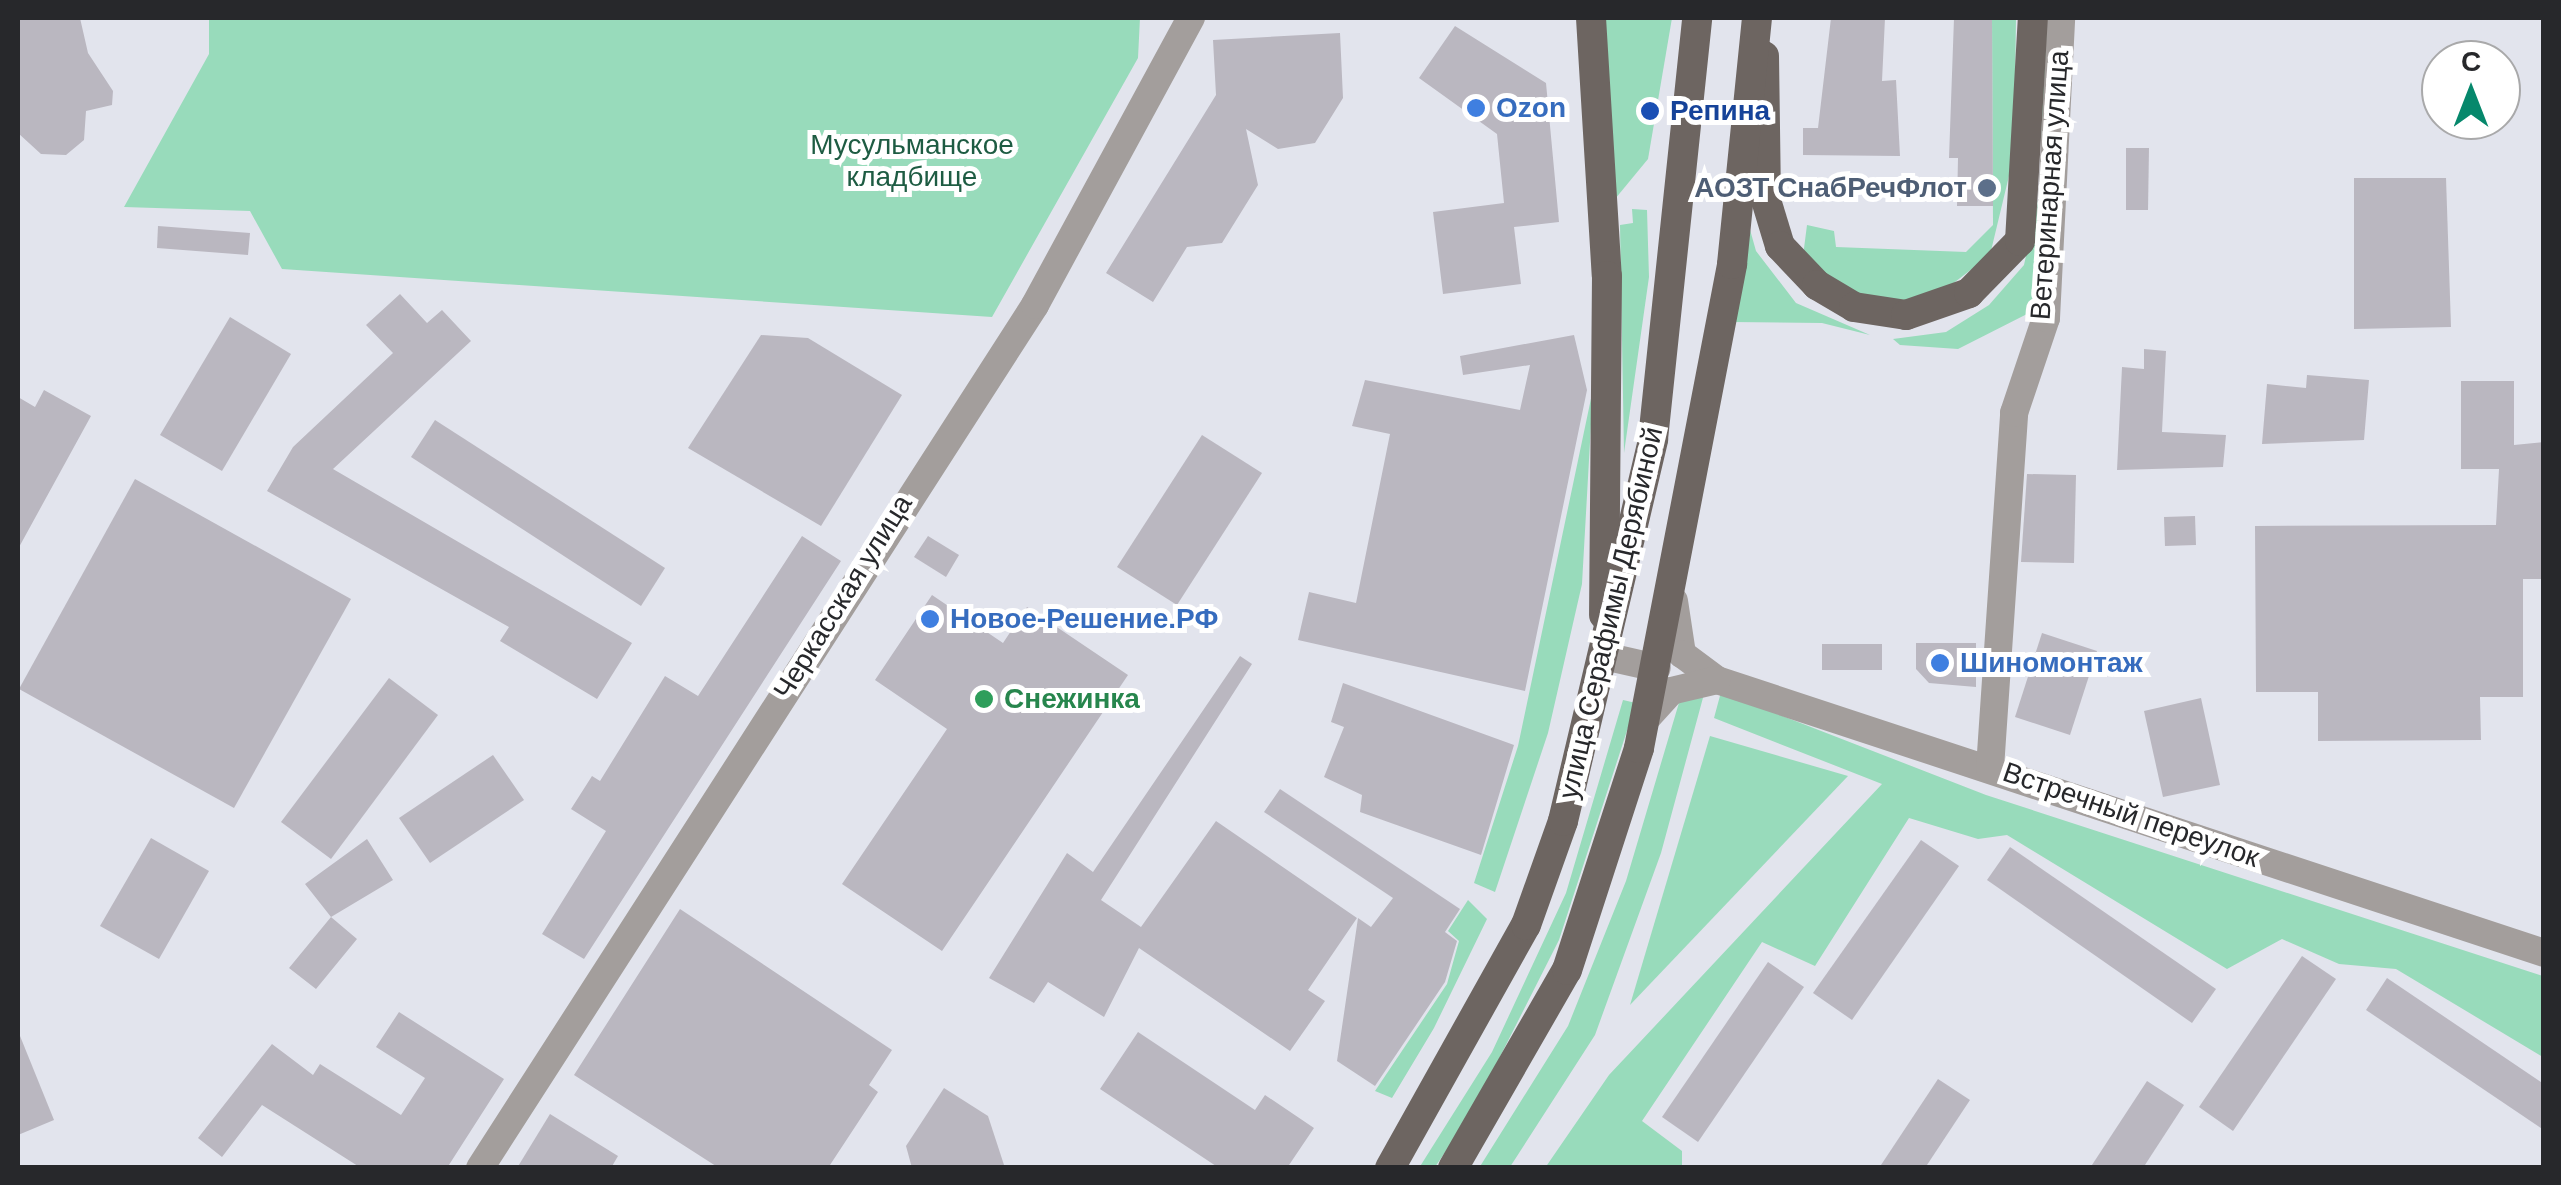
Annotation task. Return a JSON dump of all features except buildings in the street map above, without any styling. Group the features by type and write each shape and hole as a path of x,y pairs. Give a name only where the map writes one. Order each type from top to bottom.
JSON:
{"main road":[{"path":"1591,18 1607,276 1606,652"},
{"name":"улица Серафимы Дерябиной","path":"1390,1168 1526,925 1606,652 1673,315 1697,18"},
{"path":"1757,18 1771,93 1766,200 1780,246 1817,286 1885,316 1949,304 1989,279 2020,241 2033,18"},
{"name":"улица Серафимы Дерябиной","path":"1453,1168 1568,970 1645,720 1674,592 1732,264 1757,18"}],"street":[{"name":"Черкасская улица","path":"480,1168 1036,305 1192,18"},
{"name":"Ветеринарная улица","path":"1990,768 2014,413 2046,318 2061,18"},
{"name":"Встречный переулок","path":"1674,592 1676,643 1717,680 2544,954"},
{"path":"1606,652 1657,668"},
{"path":"1645,720 1670,691 1717,680"}],"green space":[{"name":"Мусульманское кладбище","path":"209,18 1140,18 1138,58 992,317 282,269 250,211 124,207 209,54"},
{"path":"1602,18 1672,18 1648,159 1615,199"},
{"path":"1992,18 2016,18 2014,155 1990,255 1938,295 1895,302 1851,295 1803,256 1807,225 1834,231 1836,247 1966,252 1993,225"},
{"path":"2043,18 2050,18 2041,257 2031,312 1958,349 1900,345 1893,339 1946,332 1989,305 2024,265 2041,187"},
{"path":"1632,209 1647,210 1649,277 1624,453 1620,225 1633,223"},
{"path":"1747,219 1756,251 1796,303 1870,335 1822,323 1732,322"},
{"path":"1593,389 1582,584 1548,733 1495,892 1474,883 1518,746"},
{"path":"1721,692 1986,795 2543,976 2543,1057 2396,969 2339,964 2282,939 2227,969 2007,835 1978,839 1909,818 1815,966 1762,942 1642,1121 1682,1151 1682,1167 1545,1168 1609,1075 1882,784 1714,718"},
{"path":"1704,694 1661,853 1595,1035 1510,1167 1479,1168 1568,1026 1626,881 1681,696"},
{"path":"1623,700 1636,703 1559,940 1471,1114 1435,1167 1419,1168 1492,1052 1566,893"},
{"path":"1710,736 1848,776 1630,1005"},
{"path":"1468,900 1487,919 1434,1028 1392,1098 1375,1091 1447,984 1459,941 1448,931"}],"place":[{"name":"Ozon","path":"1476,108"},
{"name":"Репина","path":"1650,111"},
{"name":"АОЗТ СнабРечФлот","path":"1987,188"},
{"name":"Новое-Решение.РФ","path":"930,619"},
{"name":"Шиномонтаж","path":"1940,663"},
{"name":"Снежинка","path":"984,699"}]}
